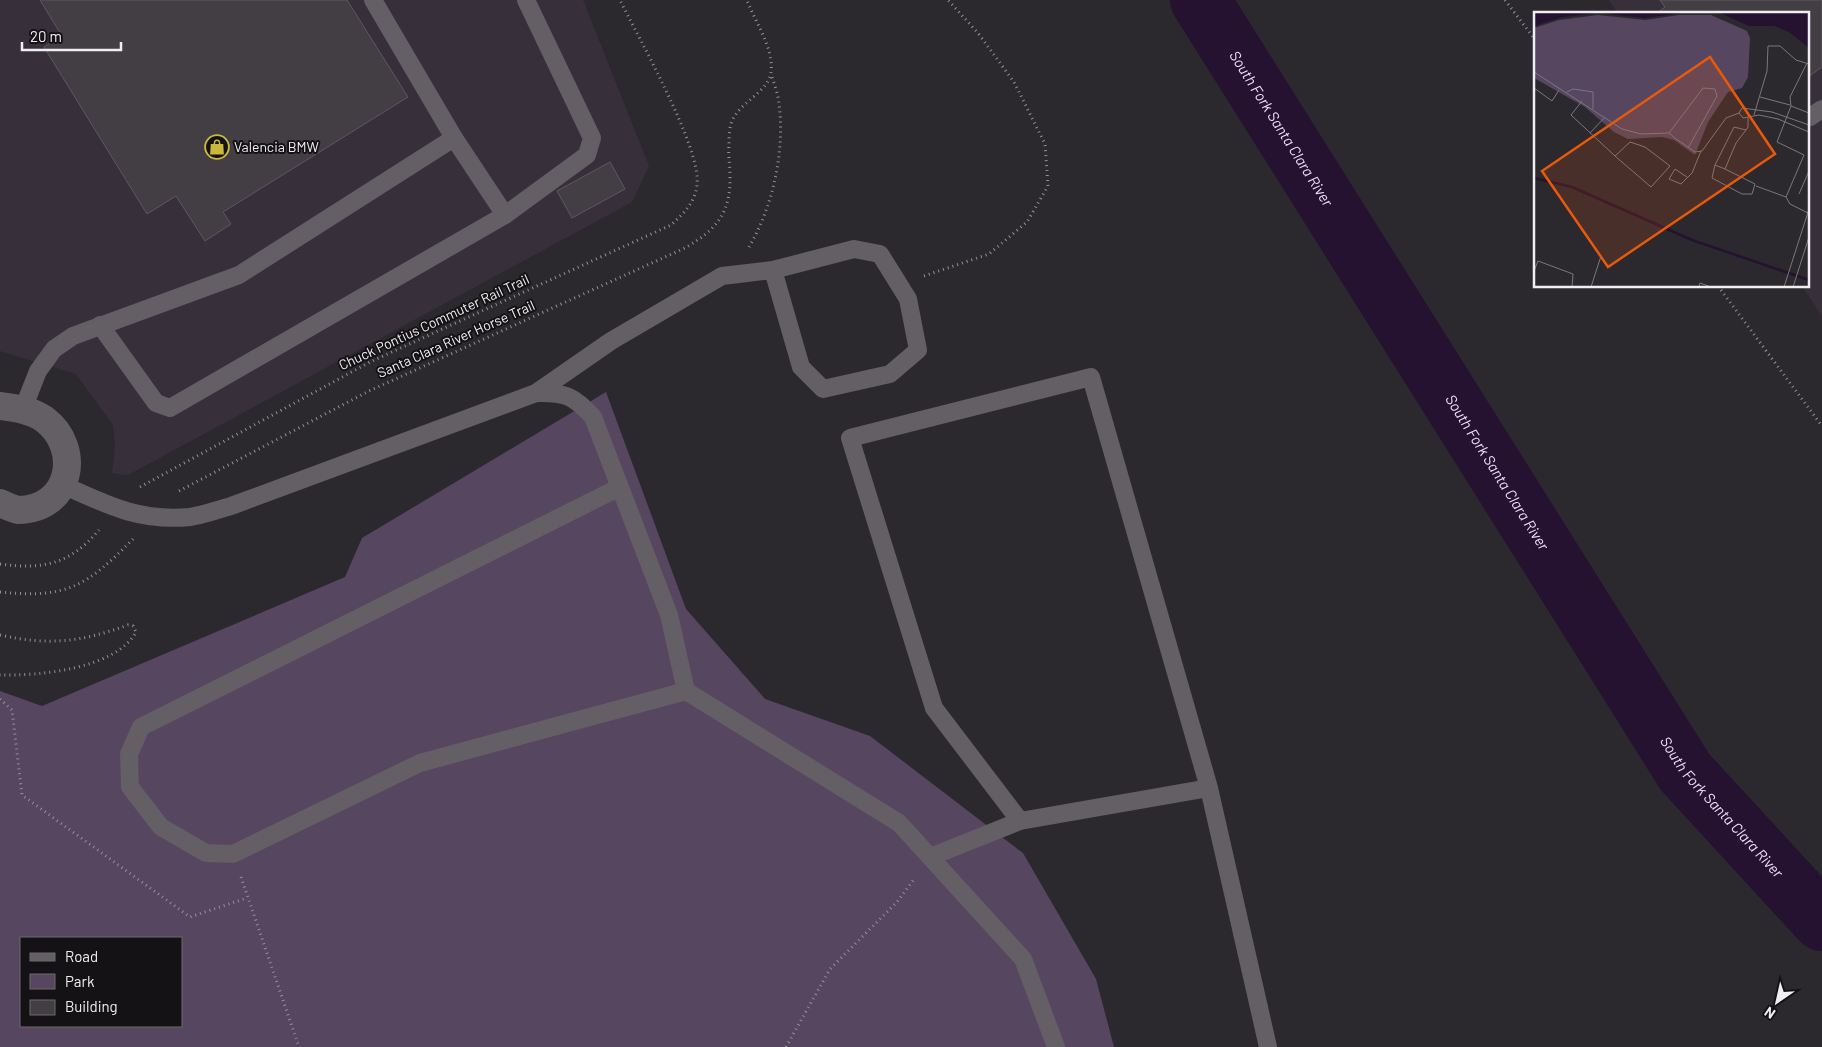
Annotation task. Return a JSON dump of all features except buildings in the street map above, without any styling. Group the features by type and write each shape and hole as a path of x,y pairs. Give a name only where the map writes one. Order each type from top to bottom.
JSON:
{"street":[{"path":"0,503 17,510 33,508 49,500 63,485 68,466 66,450 58,432 43,418 11,408"}],"lane":[{"path":"373,0 454,138 505,215"},
{"path":"100,325 156,403 170,408 505,215 586,155 592,138 526,0"},
{"path":"11,408 54,349 73,336 239,275 454,138"},
{"path":"63,485 117,510 152,518 191,517 231,506 536,393 611,341 722,276 773,270 854,249 880,254 908,299 918,350 890,374 823,389 801,367 773,270"},
{"path":"1020,821 934,708 850,438 1091,377 1209,788 1268,1047"},
{"path":"536,393 558,393 578,400 593,417 669,615 686,691 898,823 1023,960 1056,1047"},
{"path":"620,487 141,727 129,754 130,787 161,827 206,853 233,854 420,763 686,691"},
{"path":"930,857 1020,821 1209,788"}],"path":[{"name":"Chuck Pontius Commuter Rail Trail","path":"0,564 23,567 52,564 66,558 83,548 137,488 370,362 671,225 689,208 697,186 697,166 685,133 620,0"},
{"path":"730,274 759,230 771,198 779,149 779,103 771,74 770,55 747,0"},
{"path":"899,286 990,254 1027,222 1048,186 1045,144 1014,82 978,33 948,0"},
{"path":"1505,0 1534,38"},
{"name":"Santa Clara River Horse Trail","path":"0,592 34,594 58,592 85,582 108,564 180,489 369,391 676,252 704,237 718,221 729,203 730,176 728,152 732,119 747,100 762,88 771,74"},
{"path":"1719,288 1822,426"},
{"path":"0,635 44,642 75,641 128,625 133,626 136,632 132,639 116,652 96,661 48,673 0,675"},
{"path":"0,699 12,710 22,796 190,917 248,898"},
{"path":"233,854 299,1047"},
{"path":"786,1047 830,969 896,902 930,857"}],"shaded area":[{"path":"0,0 583,0 649,166 632,202 128,475 112,473 115,446 113,425 76,374 0,351"},
{"path":"1609,0 1822,0 1822,316 1803,288 1810,288 1810,12 1617,12"}],"green space":[{"path":"606,392 686,609 765,699 870,736 1023,853 1096,979 1114,1047 0,1047 0,691 42,706 345,577 362,538"}],"waterway":[{"name":"South Fork Santa Clara River","path":"1200,0 1685,772 1822,921"}],"place":[{"name":"Valencia BMW","path":"217,147"}]}
